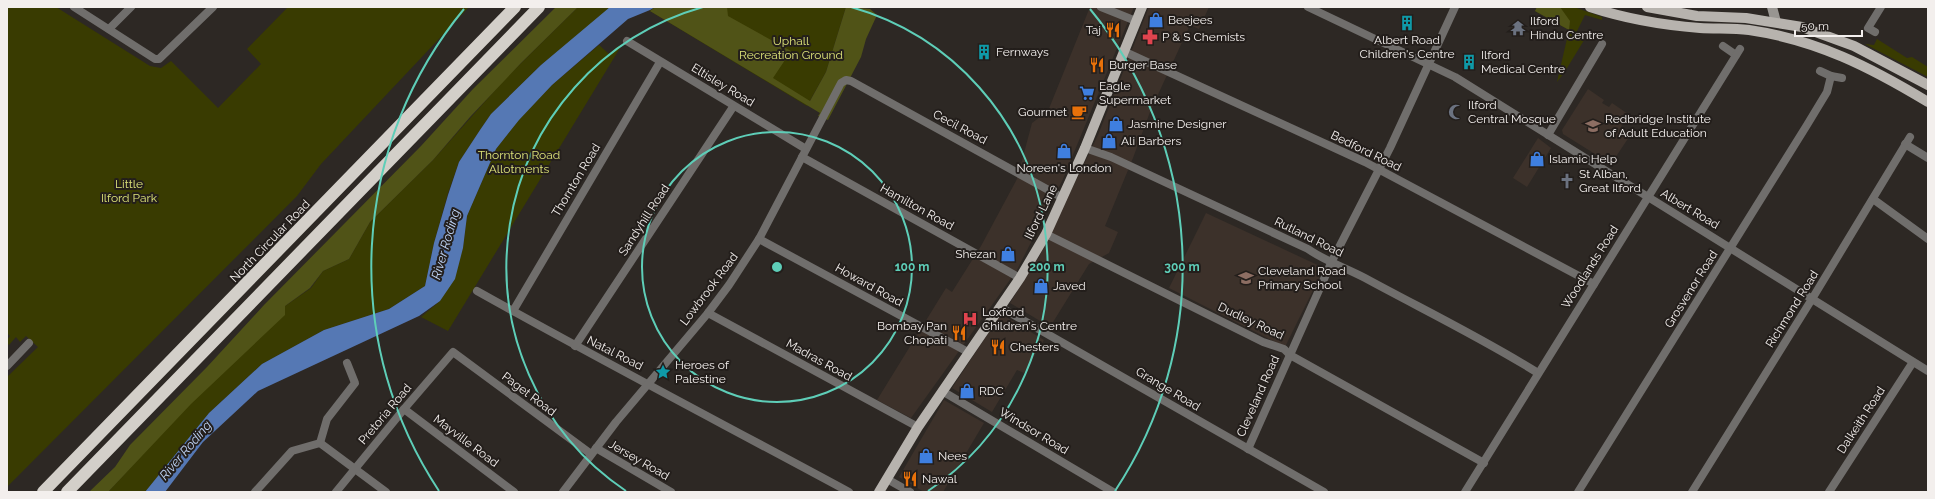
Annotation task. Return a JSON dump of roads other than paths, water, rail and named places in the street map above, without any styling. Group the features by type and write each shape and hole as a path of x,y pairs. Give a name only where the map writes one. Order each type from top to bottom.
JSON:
{"highway":[{"name":"North Circular Road","path":"43,492 244,288 515,7"},
{"path":"67,492 539,7"},
{"path":"522,25 543,7"}],"main road":[{"name":"Ilford Lane","path":"879,492 918,427 1020,278 1046,234 1085,148 1142,7"},
{"path":"1590,7 1640,21 1699,28 1747,30 1776,35 1813,45 1868,67 1928,102"},
{"path":"1647,7 1697,16 1746,18 1807,28 1854,46 1928,85"}],"street":[{"path":"74,7 155,59 159,59 213,7"},
{"path":"109,29 131,7"},
{"path":"1101,7 1136,21"},
{"name":"Albert Road","path":"1308,7 1429,63 1455,77 1928,371"},
{"name":"Cleveland Road","path":"1248,449 1332,261 1379,170 1455,7"},
{"path":"1772,7 1776,22"},
{"path":"1869,31 1881,7"},
{"name":"Eltisley Road","path":"627,41 804,153"},
{"path":"1548,135 1602,44"},
{"name":"Woodlands Road","path":"1465,492 1738,52 1723,46"},
{"name":"Bedford Road","path":"1123,51 1379,170 1594,284"},
{"name":"Thornton Road","path":"513,311 660,62"},
{"path":"1820,71 1831,76 1842,78"},
{"name":"Grosvenor Road","path":"1578,492 1827,92 1831,76"},
{"name":"Lowbrook Road","path":"563,492 594,451 708,313 729,285 759,238 841,83 844,81"},
{"name":"Cecil Road","path":"844,81 851,81 1063,198"},
{"name":"Sandyhill Road","path":"575,346 733,107"},
{"name":"Richmond Road","path":"1692,492 1812,299 1910,137"},
{"path":"1905,144 1928,158"},
{"name":"Rutland Road","path":"1085,148 1111,157 1332,261 1538,373"},
{"name":"Hamilton Road","path":"804,153 1020,278"},
{"path":"1873,199 1928,239"},
{"name":"Dudley Road","path":"1046,234 1263,342 1284,349 1290,355 1484,463"},
{"name":"Howard Road","path":"759,238 968,352"},
{"name":"Natal Road","path":"477,291 575,346 649,384 849,492"},
{"name":"Grange Road","path":"1000,306 1324,492"},
{"name":"Madras Road","path":"708,313 918,427"},
{"path":"7,366 29,343"},
{"name":"Pretoria Road","path":"336,492 404,408 453,352"},
{"name":"Paget Road","path":"453,352 594,451"},
{"path":"320,443 327,419 355,383 347,362"},
{"name":"Dalkeith Road","path":"1829,492 1913,362"},
{"name":"Windsor Road","path":"942,391 1113,492"},
{"name":"Mayville Road","path":"404,408 514,492"},
{"path":"320,443 386,492"},
{"path":"255,492 292,450 320,443"},
{"name":"Jersey Road","path":"594,451 671,492"},
{"path":"887,479 910,492"}],"water":[{"name":"River Roding","path":"610,7 655,7 628,19 552,85 519,120 496,149 467,216 463,248 455,279 440,301 419,316 258,391 203,442 165,492 145,492 209,413 262,364 324,330 389,309 425,286 434,243 459,162 480,130 491,114 541,65"}],"place":[{"name":"Beejees","path":"1156,20"},
{"name":"Albert Road Children's Centre","path":"1407,23"},
{"name":"Ilford Hindu Centre","path":"1518,28"},
{"name":"Taj","path":"1113,30"},
{"name":"P & S Chemists","path":"1150,37"},
{"name":"Fernways","path":"984,52"},
{"name":"Ilford Medical Centre","path":"1469,62"},
{"name":"Burger Base","path":"1097,65"},
{"name":"Eagle Supermarket","path":"1087,93"},
{"name":"Gourmet","path":"1079,112"},
{"name":"Ilford Central Mosque","path":"1456,112"},
{"name":"Jasmine Designer","path":"1116,124"},
{"name":"Redbridge Institute of Adult Education","path":"1593,126"},
{"name":"Ali Barbers","path":"1109,141"},
{"name":"Noreen's London","path":"1064,151"},
{"name":"Islamic Help","path":"1537,159"},
{"name":"St Alban, Great Ilford","path":"1567,181"},
{"name":"Shezan","path":"1008,254"},
{"name":"Cleveland Road Primary School","path":"1246,278"},
{"name":"Javed","path":"1041,286"},
{"name":"Loxford Children's Centre","path":"970,319"},
{"name":"Bombay Pan Chopati","path":"959,333"},
{"name":"Chesters","path":"998,347"},
{"name":"Heroes of Palestine","path":"663,372"},
{"name":"RDC","path":"967,391"},
{"name":"Nees","path":"926,456"},
{"name":"Nawal","path":"910,479"}],"park label":[{"name":"Uphall Recreation Ground","path":"791,48"},
{"name":"Thornton Road Allotments","path":"519,162"},
{"name":"Little Ilford Park","path":"129,191"}]}
